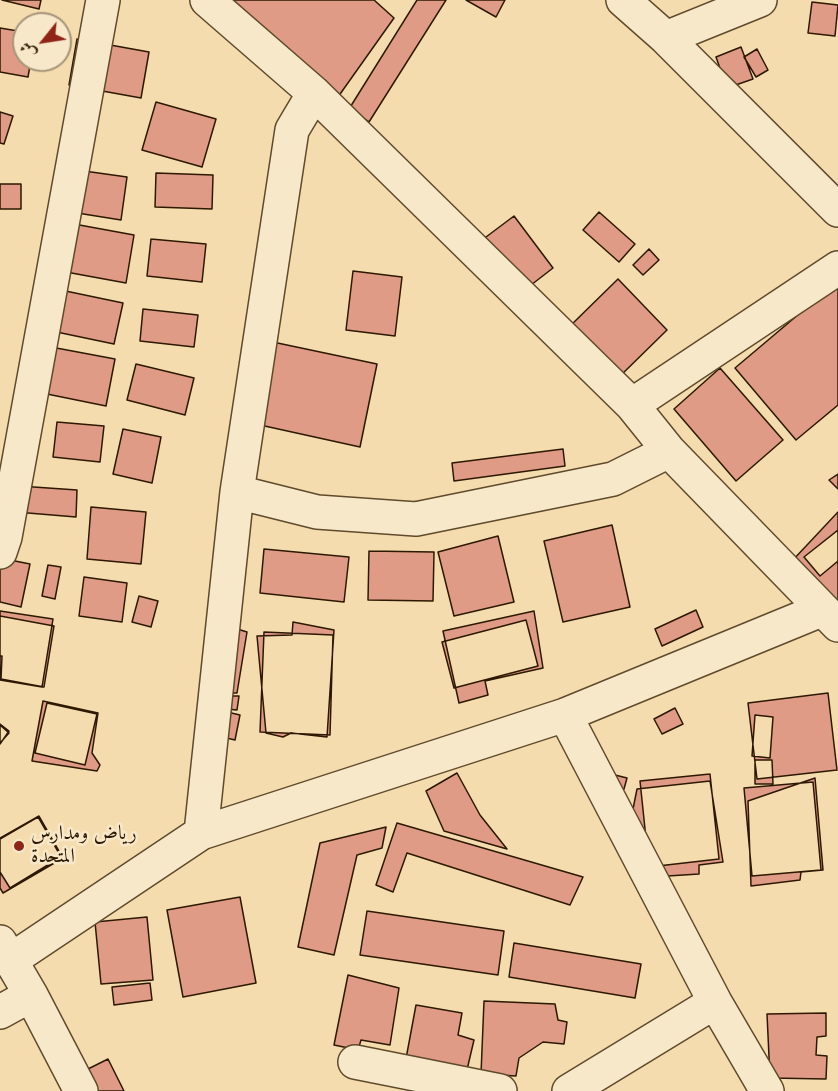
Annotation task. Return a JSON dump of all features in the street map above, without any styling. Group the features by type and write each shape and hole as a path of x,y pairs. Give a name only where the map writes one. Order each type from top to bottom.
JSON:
{"street":[{"path":"0,552 5,537 104,0"},
{"path":"81,1091 6,951 201,833 566,715 830,617 669,451 632,405 314,93 207,0"},
{"path":"623,0 666,38 838,210"},
{"path":"666,38 760,0"},
{"path":"201,833 237,492 292,130 314,93"},
{"path":"632,405 838,268"},
{"path":"237,492 317,512 416,519 613,479 669,451"},
{"path":"566,715 715,1002 767,1091"},
{"path":"0,1012 31,995"},
{"path":"569,1091 715,1002"},
{"path":"356,1062 500,1091"}],"building":[{"path":"2,0 41,0 39,9"},
{"path":"219,0 374,0 394,18 333,104"},
{"path":"417,0 446,0 369,122 349,109"},
{"path":"466,0 505,0 496,17"},
{"path":"812,2 838,5 835,36 808,33"},
{"path":"0,28 12,30 12,72 29,72 28,77 0,72"},
{"path":"77,39 149,52 141,98 69,85"},
{"path":"741,47 753,79 727,88 716,57"},
{"path":"757,49 768,70 756,77 744,57"},
{"path":"156,102 216,119 202,167 142,150"},
{"path":"0,112 13,116 4,144 0,143"},
{"path":"77,170 127,177 121,220 71,212"},
{"path":"156,173 213,175 212,209 155,207"},
{"path":"0,184 21,184 21,209 0,209"},
{"path":"599,212 635,244 619,262 583,230"},
{"path":"514,216 553,268 522,292 482,240"},
{"path":"74,224 134,235 126,283 66,272"},
{"path":"151,239 206,244 202,282 147,276"},
{"path":"649,249 659,260 643,275 633,265"},
{"path":"353,271 402,277 395,336 346,330"},
{"path":"618,279 667,330 616,380 567,329"},
{"path":"838,281 838,405 796,440 735,368"},
{"path":"56,289 123,303 114,344 47,330"},
{"path":"143,309 198,315 194,347 140,341"},
{"path":"268,341 377,364 360,447 251,423"},
{"path":"51,347 115,359 106,406 42,393"},
{"path":"136,364 194,378 185,415 127,400"},
{"path":"720,368 783,440 736,481 674,409"},
{"path":"57,422 104,426 100,462 53,457"},
{"path":"123,429 161,437 152,483 113,474"},
{"path":"563,449 565,466 454,481 452,463"},
{"path":"838,474 838,489 829,480"},
{"path":"5,485 77,490 76,517 4,511"},
{"path":"91,507 146,512 141,564 87,559"},
{"path":"838,512 838,604 792,561"},
{"path":"612,525 630,607 563,622 544,541"},
{"path":"838,530 838,561 820,576 804,557"},
{"path":"498,536 514,602 454,616 438,552"},
{"path":"264,549 349,557 344,602 260,593"},
{"path":"369,551 434,552 433,601 368,600"},
{"path":"0,558 30,564 21,607 0,602"},
{"path":"48,565 61,567 55,599 42,596"},
{"path":"84,577 127,583 122,622 79,616"},
{"path":"139,596 158,601 151,627 132,622"},
{"path":"696,610 703,627 662,646 655,629"},
{"path":"0,611 53,619 42,687 0,680"},
{"path":"534,611 543,668 485,681 488,695 459,703 443,631"},
{"path":"0,616 54,626 44,687 1,679"},
{"path":"526,620 538,666 454,688 442,642"},
{"path":"293,622 334,630 327,737 291,733 283,737 266,733 257,636 292,635"},
{"path":"231,627 247,632 237,693 224,693"},
{"path":"264,632 333,635 330,735 260,732"},
{"path":"828,693 837,770 757,779 748,703"},
{"path":"226,696 239,696 237,710 226,709"},
{"path":"43,701 98,713 92,753 100,765 97,771 32,761"},
{"path":"47,703 97,714 85,765 35,753"},
{"path":"675,708 683,724 662,734 654,719"},
{"path":"223,711 240,715 235,740 218,736"},
{"path":"755,715 773,717 770,758 752,756"},
{"path":"0,724 9,731 0,744"},
{"path":"0,725 9,733 0,743"},
{"path":"755,760 772,760 773,784 755,784"},
{"path":"457,773 480,815 507,849 444,831 426,791"},
{"path":"710,774 719,859 649,867 640,781"},
{"path":"615,775 627,778 624,789 613,787"},
{"path":"815,778 823,870 801,872 800,880 751,886 748,801"},
{"path":"710,781 723,862 699,865 699,874 652,877 629,829 637,789"},
{"path":"813,782 821,870 752,876 744,788"},
{"path":"39,816 63,858 3,893 0,888 0,838"},
{"path":"38,817 61,857 10,888 0,872 0,839"},
{"path":"397,823 583,877 570,905 407,853 393,892 376,885"},
{"path":"386,827 382,848 357,855 334,955 298,947 320,843"},
{"path":"240,897 256,983 183,997 167,910"},
{"path":"367,911 504,931 498,975 360,955"},
{"path":"147,917 153,980 101,984 95,922"},
{"path":"514,943 641,964 635,998 509,977"},
{"path":"348,975 399,988 390,1045 361,1040 358,1050 334,1045"},
{"path":"150,983 152,1000 114,1005 112,987"},
{"path":"484,1001 555,1004 558,1020 567,1022 564,1044 543,1042 519,1058 516,1076 481,1074"},
{"path":"416,1005 462,1013 458,1035 474,1040 466,1074 405,1064"},
{"path":"826,1013 826,1036 817,1037 816,1055 827,1056 826,1079 770,1078 767,1014"},
{"path":"108,1059 124,1091 95,1091 84,1071"}],"place":[{"name":"رياض ومدارس المتحدة","path":"19,846"}]}
